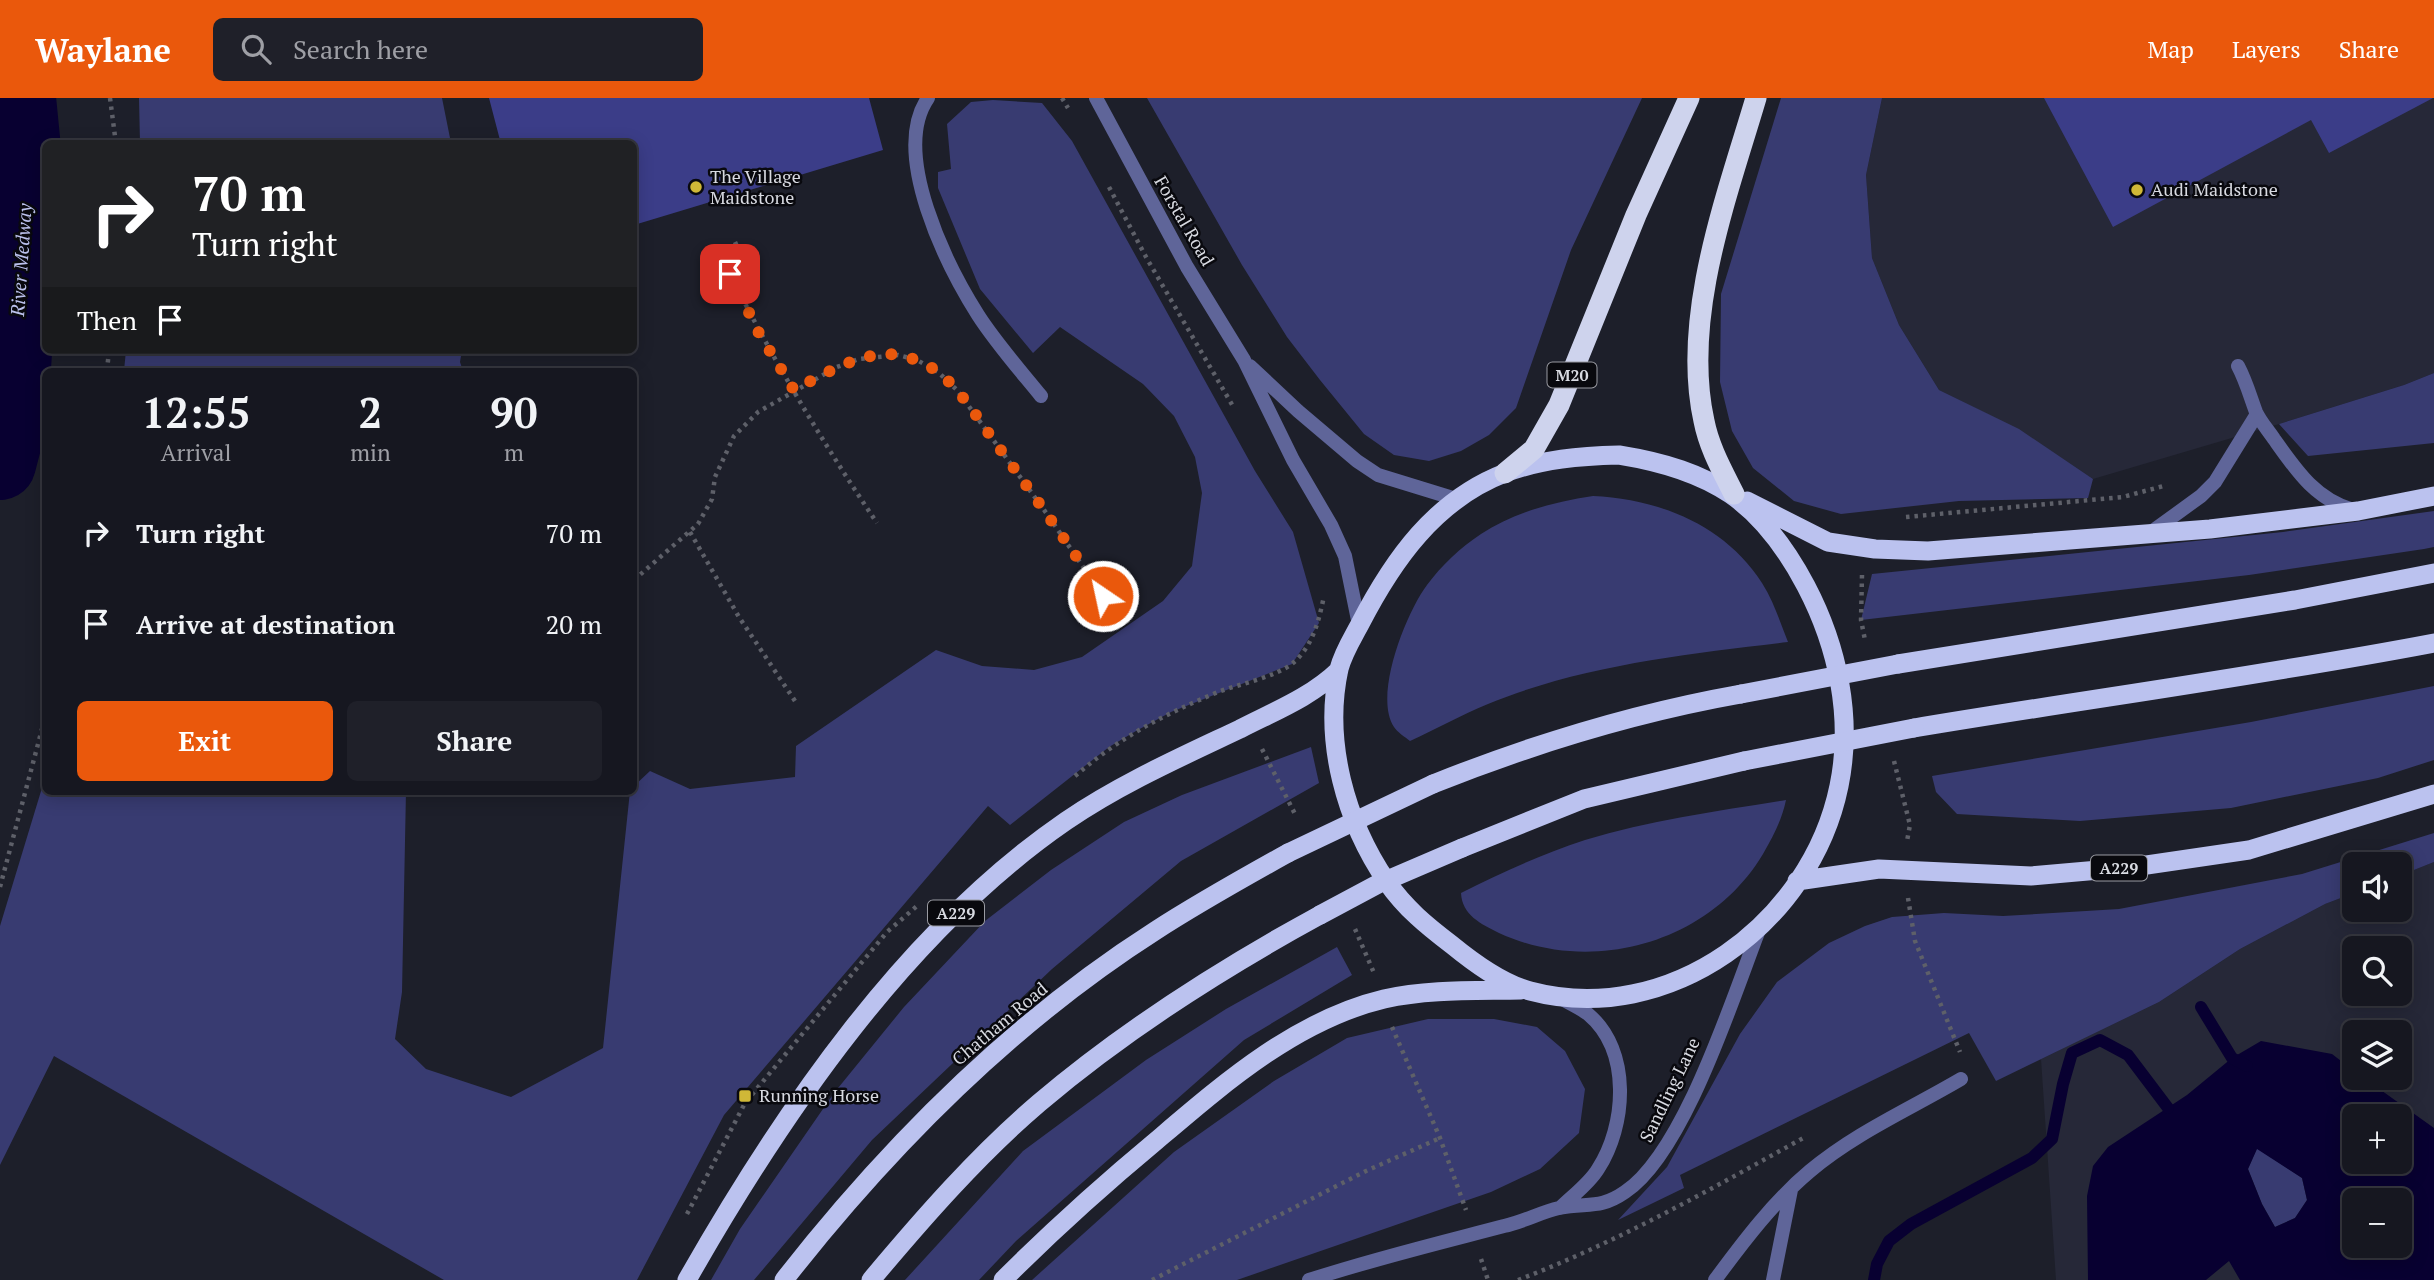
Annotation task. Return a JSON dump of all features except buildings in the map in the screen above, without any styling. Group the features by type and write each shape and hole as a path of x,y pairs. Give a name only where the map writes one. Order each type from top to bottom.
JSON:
{"highway":[{"name":"M20","path":"1505,473 1534,449 1559,405 1636,215 1689,98"},
{"path":"1003,1280 1126,1166 1203,1101 1286,1041 1342,1014 1382,1000 1426,992 1525,990 1559,997 1623,995 1656,988 1724,958 1759,930 1782,904 1819,847 1840,785 1844,743 1843,701 1833,647 1812,598 1772,534 1734,494 1714,453 1704,421 1699,371 1701,312 1708,264 1756,98"},
{"path":"1525,990 1482,968 1405,906 1367,848 1342,783 1337,755 1335,712 1339,670 1359,625 1374,594 1408,544 1456,499 1505,473 1575,457 1619,455 1682,468 1828,542 1875,549 1928,551 2210,530 2358,511 2434,496"},
{"name":"Chatham Road","path":"784,1280 875,1169 977,1068 1066,995 1153,932 1288,853 1433,783 1529,747 1668,707 1898,664 2295,600 2434,573"},
{"path":"871,1280 993,1145 1086,1065 1218,973 1378,884 1462,848 1584,799 1744,761 1914,728 2073,701 2237,679 2434,643"},
{"name":"A229","path":"687,1280 785,1121 876,1002 951,917 1022,855 1067,821 1130,783 1308,695 1339,670"},
{"name":"A229","path":"1797,881 1879,869 2031,876 2133,867 2249,850 2434,794"}],"street":[{"path":"928,98 919,121 917,160 922,192 941,244 978,316 1041,396"},
{"name":"Forstal Road","path":"1096,98 1181,256 1244,360 1293,460 1345,556 1359,625"},
{"name":"Forstal Road","path":"1244,360 1357,461 1378,475 1456,499"},
{"path":"2238,366 2249,388 2257,414 2293,466 2320,495 2336,505 2358,511"},
{"path":"2149,534 2201,496 2215,482 2257,414"},
{"name":"Sandling Lane","path":"1309,1280 1515,1224 1560,1208 1604,1205 1628,1191 1654,1164 1676,1130 1703,1072 1759,930"},
{"name":"Sandling Lane","path":"1559,997 1588,1014 1602,1030 1614,1057 1620,1086 1619,1118 1611,1145 1597,1171 1560,1208"},
{"path":"1715,1280 1790,1190 1809,1172 1847,1144 1961,1079"},
{"path":"1773,1280 1790,1190"}],"path":[{"path":"110,98 115,140"},
{"path":"1062,98 1073,118"},
{"path":"1108,184 1237,414"},
{"path":"735,242 745,265 730,274 760,335 835,460 877,523"},
{"path":"637,577 690,532 712,499 715,477 734,436 758,412 836,367 881,355 898,355 917,360 938,372 957,390 1103,596"},
{"path":"690,532 739,617 795,701"},
{"path":"1240,685 1292,664 1308,645 1313,634 1324,593"},
{"path":"0,887 42,729"},
{"path":"1392,1028 1460,1188"},
{"path":"1517,1280 1553,1267 1669,1212 1809,1135"},
{"path":"1152,1280 1366,1171 1440,1138"}],"shaded area":[{"path":"139,98 442,98 450,140 140,140"},
{"path":"1147,98 1642,98 1571,250 1516,408 1489,435 1461,451 1429,461 1394,455 1364,434 1320,380 1287,337 1242,265"},
{"path":"1781,98 1882,98 1866,175 1872,258 1899,325 1939,390 2019,429 2093,479 2088,498 1959,501 1841,514 1794,501 1753,468 1732,431 1720,382 1721,294"},
{"path":"1882,98 2434,98 2434,373 2279,424 2093,479 2019,430 1939,390 1899,325 1872,258 1866,175"},
{"path":"993,100 1042,103 1072,141 1255,471 1293,532 1319,623 1292,664 1171,712 1136,731 1109,747 1010,825 988,806 724,1115 637,1280 444,1280 54,1056 0,1165 0,926 42,788 42,795 406,795 402,992 395,1039 426,1069 511,1097 603,1048 630,795 637,795 637,783 650,771 690,789 795,777 796,746 936,650 982,666 1034,670 1082,657 1163,601 1192,566 1202,493 1195,457 1174,416 1143,384 1060,327 1033,353 980,289 938,188 938,172 951,169 947,124 971,102"},
{"path":"126,354 461,354 462,368 124,368"},
{"path":"2434,373 2434,443 2308,456 2279,424 2404,385"},
{"path":"1593,496 1618,498 1666,510 1710,531 1729,545 1762,583 1788,642 1598,670 1488,704 1410,741 1394,727 1387,696 1402,634 1419,598 1433,578 1459,551 1494,526 1535,509"},
{"path":"2434,511 2434,547 2424,549 2249,575 1861,620 1872,574 2283,532"},
{"path":"2434,686 2434,760 2378,778 2231,808 2080,821 1957,814 1936,792 1932,776 2251,722"},
{"path":"1311,747 1319,783 1181,861 1052,969 872,1140 754,1280 711,1280 740,1229 834,1093 904,1007 985,921 1051,870 1124,822 1182,795"},
{"path":"1786,800 1780,821 1763,854 1740,885 1712,910 1681,929 1646,943 1609,950 1572,951 1535,946 1499,933 1479,922 1469,913 1462,901 1461,893 1506,871 1585,840 1659,821"},
{"path":"2434,833 2434,862 2412,871 2412,852 2373,852"},
{"path":"2342,862 2342,898 2240,949 2159,1002 1996,1081 1969,1033 1680,1175 1684,1188 1618,1220 1667,1167 1740,1034 1777,982 1829,943 1892,917 1944,913 2003,916 2119,909 2302,874"},
{"path":"2434,862 2434,1280 2056,1280 2041,1059 2159,1002 2240,949 2342,898 2342,922 2412,922 2412,871"},
{"path":"1337,947 1352,975 1244,1040 1016,1241 979,1280 905,1280 1023,1151 1146,1060 1226,1009"},
{"path":"1428,1019 1494,1019 1537,1027 1565,1051 1585,1089 1579,1133 1540,1169 1491,1192 1237,1280 1032,1280 1174,1152 1274,1081 1347,1038"},
{"path":"2261,1041 2332,1054 2342,1062 2342,1090 2381,1090 2400,1104 2342,1104 2342,1174 2412,1174 2412,1112 2434,1128 2434,1280 2240,1280 2229,1261 2206,1280 2088,1280 2087,1196 2093,1166 2108,1147 2187,1095 2232,1058","holes":["2257,1149 2302,1178 2307,1200 2295,1218 2275,1227 2248,1169"]},
{"path":"2257,1148 2302,1178 2307,1200 2295,1218 2275,1227 2248,1169"}],"waterway":[{"name":"River Medway","path":"0,464 12,418 27,169 20,98"},
{"path":"2201,1007 2232,1058 2247,1066"},
{"path":"1874,1280 1877,1264 1889,1241 1911,1224 2032,1158 2052,1139 2072,1053 2100,1040 2128,1055 2168,1108"}],"place":[{"name":"The Village Maidstone","path":"696,187"},
{"name":"Audi Maidstone","path":"2137,190"},
{"name":"Running Horse","path":"745,1096"}],"route":[{"path":"730,274 760,335 794,390 836,367 881,355 898,355 917,360 938,372 957,390 1103,596"}]}
